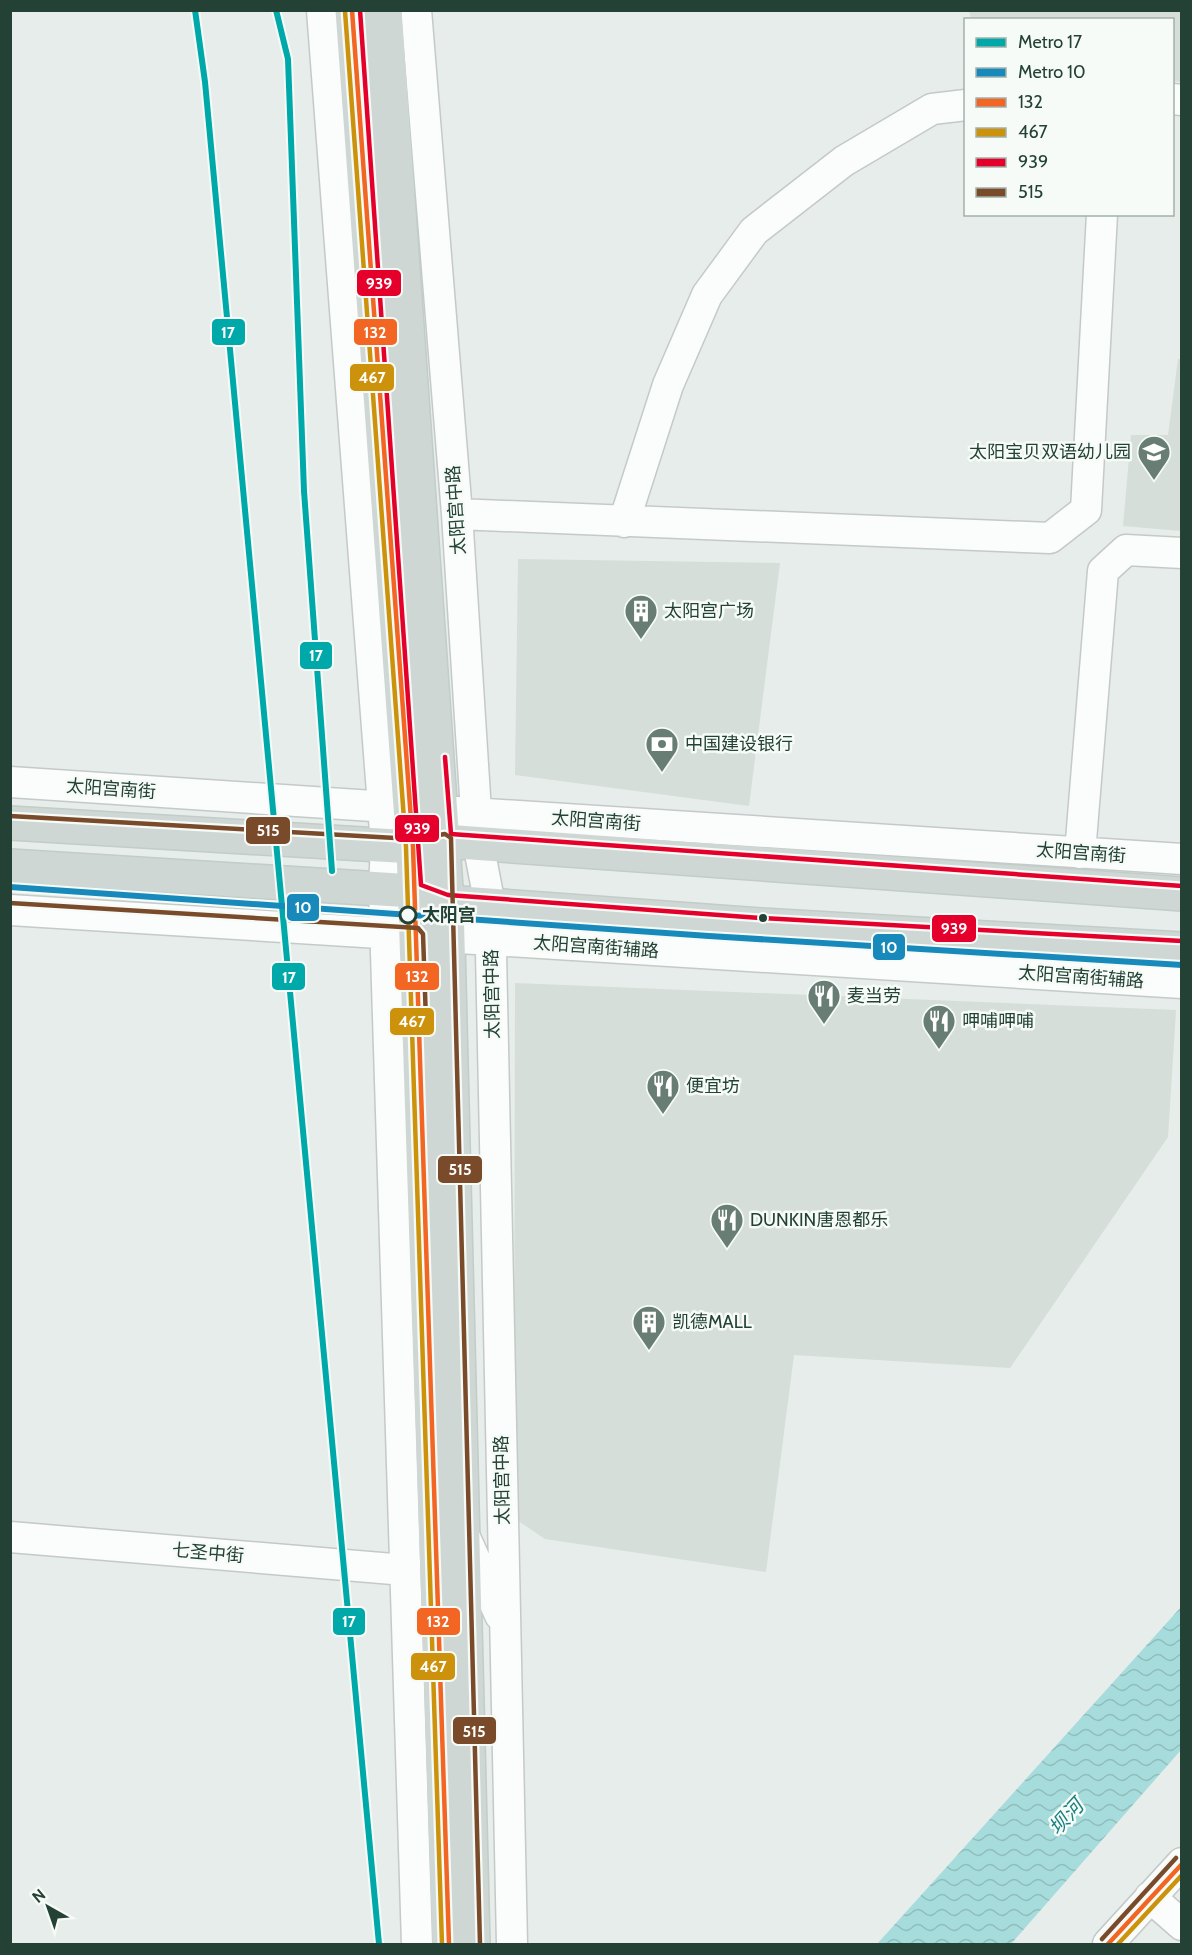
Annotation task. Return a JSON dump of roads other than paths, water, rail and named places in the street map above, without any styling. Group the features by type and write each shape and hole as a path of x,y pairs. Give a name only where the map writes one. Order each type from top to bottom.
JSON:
{"main road":[{"path":"352,10 368,237 400,846 401,934 434,1504 449,1944"},
{"name":"太阳宫中路","path":"385,10 447,902 473,1944"},
{"name":"太阳宫南街","path":"10,823 400,846 443,826 477,828 1182,894"},
{"path":"10,866 399,890 447,902 748,924 1182,949"}],"street":[{"path":"321,10 348,352 397,808"},
{"name":"太阳宫中路","path":"416,10 457,514 477,828 490,904 512,1944"},
{"path":"624,522 668,385 707,295 754,231 844,161 932,109 964,105"},
{"path":"457,514 1050,538 1086,510 1102,216"},
{"path":"348,352 368,237"},
{"path":"403,259 443,352"},
{"path":"1080,853 1103,571 1126,550 1182,553"},
{"name":"太阳宫南街","path":"10,782 397,808 443,826"},
{"name":"太阳宫南街","path":"477,828 1182,859"},
{"name":"太阳宫南街辅路","path":"10,910 1182,983"},
{"path":"401,934 405,1570 417,1944"},
{"path":"458,1307 499,1306"},
{"path":"408,1642 434,1504"},
{"path":"463,1533 505,1626"},
{"name":"七圣中街","path":"10,1537 405,1570"},
{"path":"1108,1944 1182,1863"},
{"path":"1150,1897 1182,1925"}],"water":[{"name":"坝河","path":"1181,1607 1181,1750 1011,1944 877,1944"}],"metro line":[{"name":"17","path":"195,10 205,82 379,1944"},
{"name":"17","path":"276,10 288,59 304,491 332,871"},
{"name":"10","path":"10,887 709,936 1182,965"}],"place":[{"name":"太阳宝贝双语幼儿园","path":"1154,481"},
{"name":"太阳宫广场","path":"641,640"},
{"name":"中国建设银行","path":"662,773"},
{"name":"太阳宫","path":"408,915"},
{"name":"麦当劳","path":"824,1025"},
{"name":"呷哺呷哺","path":"939,1050"},
{"name":"便宜坊","path":"663,1115"},
{"name":"DUNKIN唐恩都乐","path":"727,1249"},
{"name":"凯德MALL","path":"649,1351"}]}
